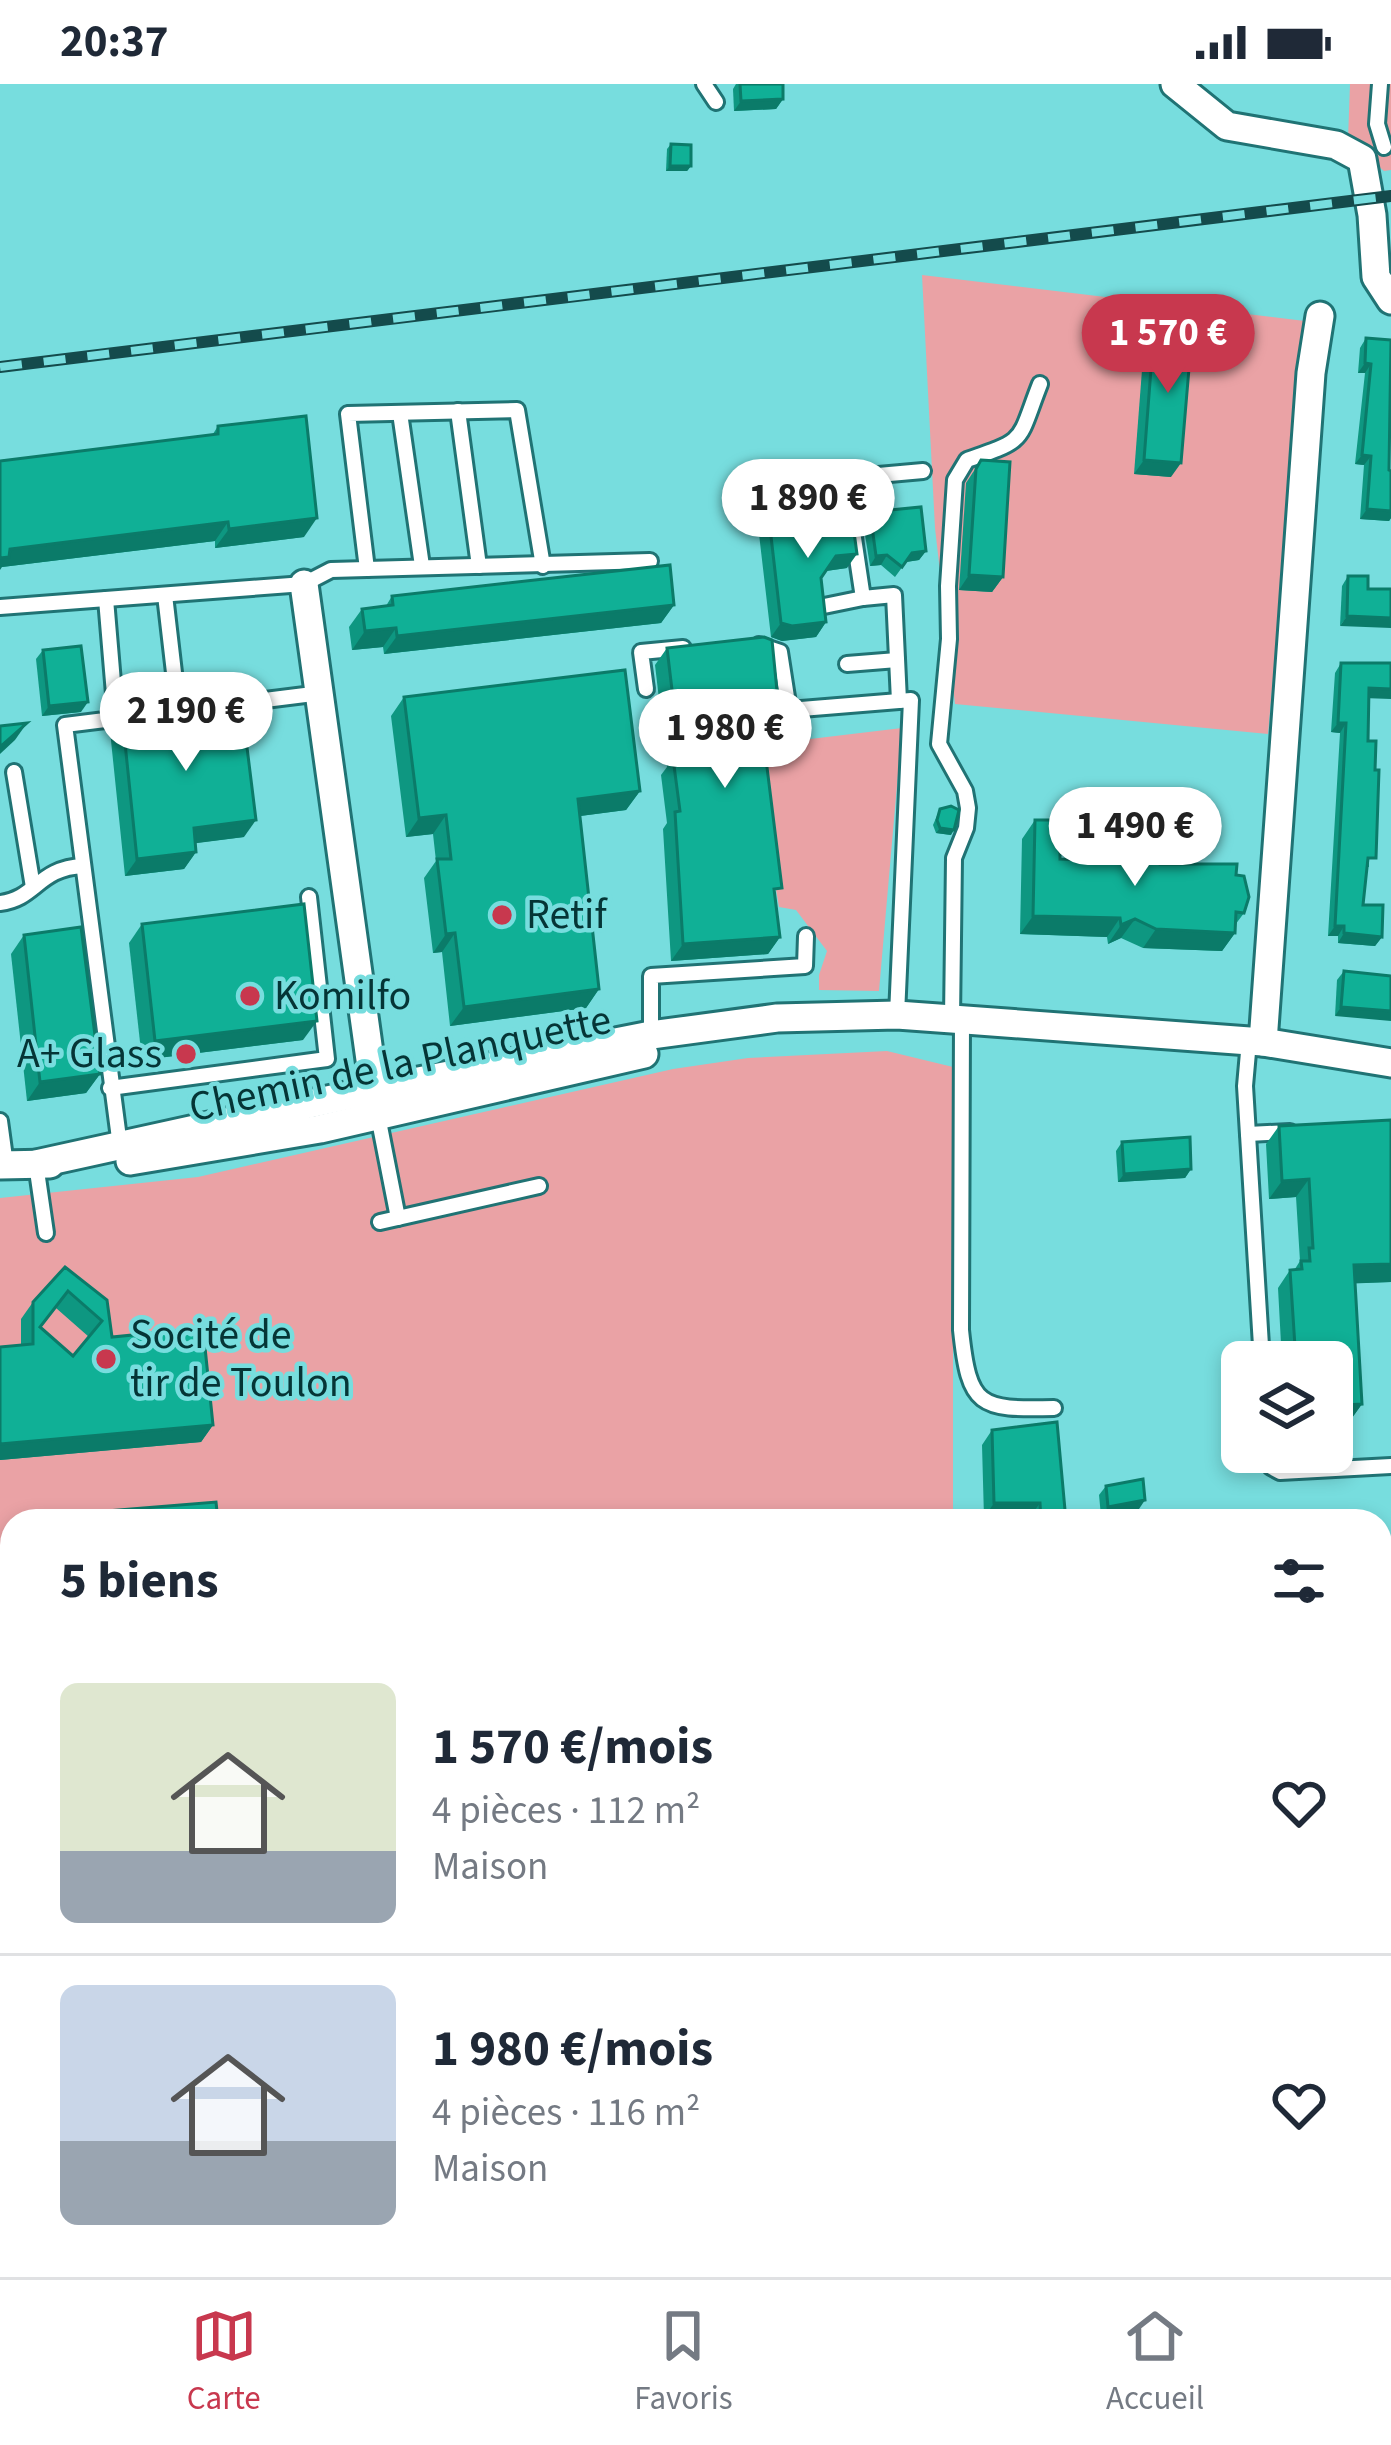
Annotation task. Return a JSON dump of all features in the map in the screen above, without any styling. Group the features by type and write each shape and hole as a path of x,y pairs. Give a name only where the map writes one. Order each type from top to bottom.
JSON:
{"street":[{"path":"1175,84 1227,126 1379,150 1383,253 1376,277 1391,301"},
{"path":"1256,1042 1311,373 1320,316"},
{"path":"304,584 376,1103"},
{"name":"Chemin de la Planquette","path":"3,1165 81,1165 194,1152 651,1036 777,1018 898,1015 957,1019 1256,1042 1391,1064"},
{"name":"Chemin de la Planquette","path":"36,1164 580,1071 777,1018"}],"lane":[{"path":"704,84 716,102"},
{"path":"1379,150 1381,84"},
{"path":"1040,384 1015,442 1004,450 967,460 955,480 949,639 939,744 965,790 968,808 954,858 965,1374 977,1395 1000,1409 1054,1408"},
{"path":"367,569 348,414 458,411 517,410 543,566"},
{"path":"458,411 479,566"},
{"path":"400,413 422,566"},
{"path":"811,483 923,471"},
{"path":"845,478 863,598"},
{"path":"0,607 304,584 332,571 650,562"},
{"path":"165,595 176,690"},
{"path":"824,606 894,595 899,701"},
{"path":"106,599 114,694"},
{"path":"750,642 779,652 789,710 911,700 898,1015"},
{"path":"646,688 641,652 707,646"},
{"path":"847,664 897,660"},
{"path":"205,708 321,693"},
{"path":"120,1146 65,725 158,713"},
{"path":"14,772 33,887"},
{"path":"0,903 15,901 58,867 83,866"},
{"path":"110,1088 327,1059 309,896"},
{"path":"651,1036 651,976 805,966 806,936"},
{"path":"1256,1042 1245,1086 1261,1341"},
{"path":"376,1103 398,1218"},
{"path":"0,1121 3,1165"},
{"path":"1248,1134 1295,1131"},
{"path":"36,1164 46,1232"},
{"path":"380,1222 539,1186"},
{"path":"1353,1468 1391,1466"}],"shaded area":[{"path":"1350,84 1391,84 1391,170 1384,171 1348,140"},
{"path":"922,275 1305,321 1268,734 955,704 935,528"},
{"path":"902,728 879,991 819,990 827,951 796,910 779,907 752,746"},
{"path":"887,1051 953,1067 953,1509 0,1509 0,1198 198,1177 673,1069 748,1058"}],"building":[{"path":"740,84 783,84 783,99 741,101"},
{"path":"671,144 691,145 691,166 670,166"},
{"path":"1154,330 1192,333 1181,463 1144,460"},
{"path":"1366,338 1391,340 1391,511 1367,509 1371,456 1362,455 1371,364 1365,363"},
{"path":"306,416 317,518 229,529 228,522 10,549 9,557 0,558 0,461 218,434 218,426"},
{"path":"981,460 1010,462 1003,577 969,575 976,469"},
{"path":"921,507 926,551 912,553 902,567 887,555 876,556 870,512"},
{"path":"851,510 857,554 836,556 821,578 826,622 781,623 769,519"},
{"path":"670,565 674,605 397,636 396,628 365,631 362,609 393,605 392,596"},
{"path":"1348,576 1368,576 1368,589 1391,589 1391,618 1347,616"},
{"path":"772,640 777,691 770,692 772,710 760,711 782,888 774,889 780,937 683,944 675,812 680,811 673,758 680,757 667,648"},
{"path":"81,646 88,702 49,706 43,650"},
{"path":"1341,663 1391,663 1391,689 1369,688 1368,741 1376,741 1375,770 1379,770 1376,858 1368,858 1363,905 1383,905 1382,937 1344,933 1344,926 1335,926 1346,723 1338,723"},
{"path":"625,670 640,791 578,799 599,989 464,1007 455,933 446,934 437,859 451,859 446,815 419,818 404,697"},
{"path":"241,699 256,820 194,828 196,852 137,859 122,714"},
{"path":"27,723 0,747 0,726"},
{"path":"940,809 959,810 954,830 940,828"},
{"path":"1035,820 1060,820 1060,859 1147,862 1157,849 1160,864 1237,864 1236,875 1244,876 1249,897 1244,913 1236,912 1235,933 1156,929 1135,919 1121,925 1120,918 1033,916"},
{"path":"304,904 317,1021 155,1041 142,924"},
{"path":"81,927 100,1074 40,1082 24,935"},
{"path":"1344,971 1391,976 1391,1011 1341,1007"},
{"path":"1391,1120 1391,1264 1354,1265 1362,1404 1353,1405 1353,1341 1295,1341 1290,1270 1302,1269 1301,1261 1310,1261 1309,1248 1313,1248 1309,1179 1282,1181 1279,1126"},
{"path":"1190,1137 1191,1169 1124,1174 1122,1142"},
{"path":"65,1267 107,1300 112,1337 203,1328 213,1425 0,1444 0,1347 33,1344 33,1302","holes":["68,1291 102,1321 73,1356 40,1327"]},
{"path":"1057,1422 1065,1509 1040,1509 1040,1503 994,1503 992,1430"},
{"path":"1143,1479 1145,1500 1108,1507 1106,1486"},
{"path":"216,1502 217,1509 131,1509"}],"railway":[{"path":"0,367 1391,196"}],"place":[{"name":"Retif","path":"502,915"},
{"name":"Komilfo","path":"250,996"},
{"name":"A+ Glass","path":"186,1054"},
{"name":"Socité de tir de Toulon","path":"106,1359"}]}
